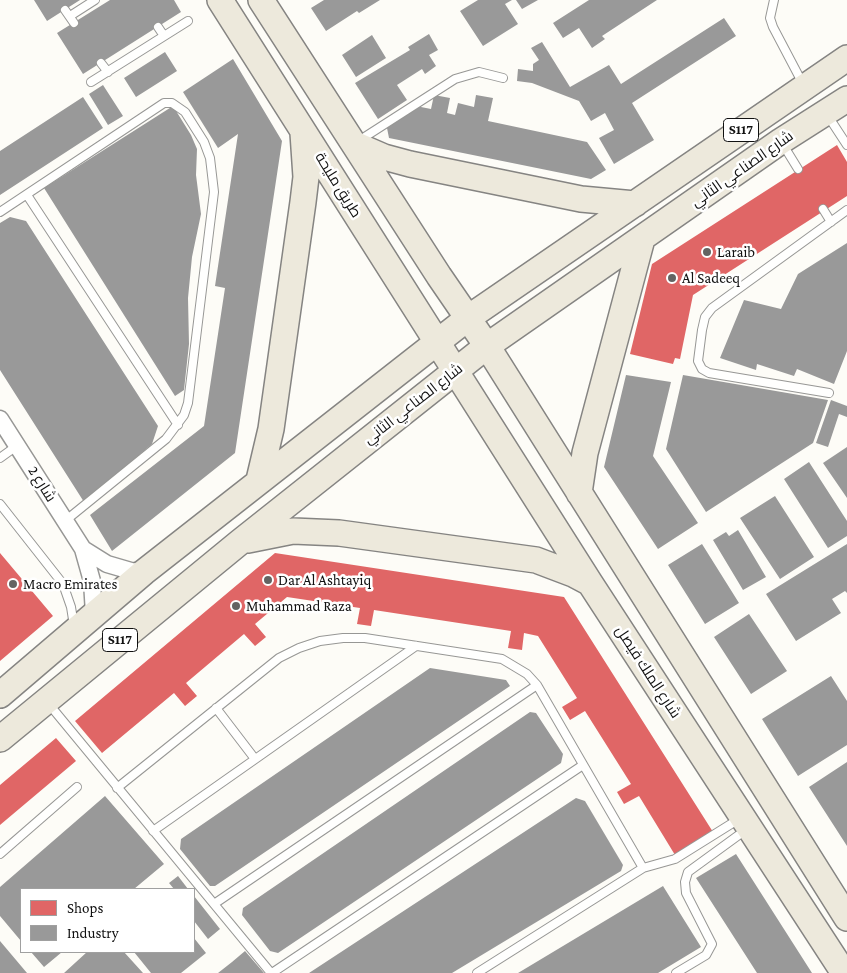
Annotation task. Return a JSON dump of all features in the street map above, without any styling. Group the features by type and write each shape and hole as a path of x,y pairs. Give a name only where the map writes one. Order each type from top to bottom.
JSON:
{"main road":[{"name":"طريق مليحة","path":"220,0 303,128 436,343 456,370"},
{"path":"261,0 487,346 847,918"},
{"name":"S117","path":"0,695 144,572 468,318 847,58"},
{"name":"شارع الصناعي الثاني","path":"0,739 45,700 240,542 487,346 781,141 847,99"},
{"path":"259,480 271,429 303,202 306,152 303,128"},
{"path":"354,144 397,161 465,176 581,199 635,204"},
{"path":"580,493 585,453 642,239"},
{"name":"شارع الملك فيصل","path":"456,370 590,583 844,973"},
{"path":"240,542 293,531 339,533 536,560 573,574 590,583"}],"street":[{"name":"شارع 2","path":"2,426 18,445 83,549 92,581 94,614"},
{"name":"شارع 2","path":"83,549 107,564 131,571 144,572"}],"lane":[{"path":"70,16 95,0"},
{"path":"774,0 770,18 773,27 804,86"},
{"path":"92,82 188,21"},
{"path":"158,27 164,36"},
{"path":"101,63 108,72"},
{"path":"354,144 455,79 479,72 503,78"},
{"path":"0,212 156,106 172,104 185,112 204,142 210,158 214,192 188,403 178,425 166,439 65,521"},
{"path":"826,113 847,145"},
{"path":"781,141 798,169"},
{"path":"27,195 178,425"},
{"path":"823,209 830,222"},
{"path":"828,393 709,373 702,369 698,361 705,317 712,308 847,210"},
{"path":"0,458 18,445"},
{"path":"0,504 62,584 71,607 74,631"},
{"path":"117,788 279,658 298,648 320,641 365,638 502,659 515,666 537,686 643,868"},
{"path":"153,831 416,646"},
{"path":"214,904 537,686"},
{"path":"45,700 272,973 583,765"},
{"path":"216,708 255,759"},
{"path":"0,854 77,786"},
{"path":"477,973 643,868 675,859 746,822"},
{"path":"676,973 706,955 712,944 711,937 686,893 685,882 688,872 746,822"}],"building: Shops":[{"path":"837,145 847,162 847,196 693,295 680,359 675,358 673,364 630,354 652,264"},
{"name":"Macro Emirates","path":"0,553 53,616 0,661"},
{"path":"275,553 564,597 713,832 675,855 639,796 624,804 617,792 631,784 585,711 570,720 562,707 577,698 538,636 524,633 522,650 508,648 511,631 374,610 371,626 357,624 360,608 287,597 255,624 266,637 255,646 244,634 186,683 197,696 185,706 174,693 102,753 75,721"},
{"path":"56,738 76,761 0,825 0,785"}],"building: Industry":[{"path":"34,0 80,0 47,21"},
{"path":"110,0 174,0 181,12 83,74 57,33"},
{"path":"324,0 380,0 359,13 357,11 326,31 311,8"},
{"path":"478,0 512,0 505,4 518,24 483,46 460,11"},
{"path":"516,0 538,0 522,9"},
{"path":"589,0 657,0 602,36 605,39 592,48 579,28 563,38 553,23"},
{"path":"724,18 736,36 632,103 654,140 614,164 599,138 614,130 605,113 591,121 579,101 532,83 517,81 518,69 533,71 533,64 539,60 531,48 542,42 570,87 609,65 621,84"},
{"path":"429,34 438,50 429,55 436,66 425,74 422,69 397,85 407,100 378,119 355,83 410,50 408,47"},
{"path":"372,35 386,58 356,77 342,55"},
{"path":"165,52 177,71 136,97 124,78"},
{"path":"233,59 282,141 235,453 112,551 90,515 204,426 225,288 215,286 238,134 218,148 183,92"},
{"path":"103,85 123,116 108,125 89,94"},
{"path":"434,95 450,98 447,113 455,115 458,103 474,107 476,95 493,98 488,121 587,142 606,170 591,179 389,138 387,128 416,106 431,109"},
{"path":"83,97 103,128 0,195 0,151"},
{"path":"173,106 191,135 197,149 196,175 201,214 192,257 188,298 189,344 184,390 175,396 44,188"},
{"path":"10,217 26,221 158,426 152,444 84,502 0,370 0,223"},
{"path":"847,243 847,351 834,384 797,369 794,376 757,364 756,370 720,358 744,300 781,309 798,274"},
{"path":"626,375 671,382 653,456 698,523 658,549 604,467"},
{"path":"683,375 828,400 813,443 706,512 666,449"},
{"path":"831,400 847,406 847,417 839,414 828,447 816,443"},
{"path":"847,447 847,498 823,463"},
{"path":"809,462 847,521 847,536 828,548 784,479"},
{"path":"775,496 814,557 780,579 740,518"},
{"path":"738,530 766,577 743,590 713,540 726,532 729,536"},
{"path":"702,544 739,603 705,624 668,565"},
{"path":"847,544 847,593 845,591 832,599 841,613 796,641 766,594"},
{"path":"749,614 787,671 751,694 714,637"},
{"path":"430,668 506,680 510,686 215,886 210,886 180,849 181,839"},
{"path":"831,676 847,701 847,745 798,776 762,719"},
{"path":"530,712 536,713 563,754 561,763 278,953 270,951 242,915 243,908"},
{"path":"847,762 847,846 809,787"},
{"path":"105,796 164,864 135,888 20,888 20,940 0,916 0,887"},
{"path":"576,798 585,801 623,865 621,871 452,973 309,973"},
{"path":"736,854 812,973 757,973 696,878"},
{"path":"178,876 187,888 173,888 169,883"},
{"path":"663,886 701,947 658,973 518,973"},
{"path":"195,897 220,929 208,939 195,922"},
{"path":"195,939 206,953 181,973 151,973 135,953 195,953"},
{"path":"0,941 27,973 0,973"},
{"path":"245,951 264,973 218,973 232,962"},
{"path":"32,953 61,953 44,967"},
{"path":"86,953 125,953 143,973 64,973"}],"place":[{"name":"Laraib","path":"707,252"},
{"name":"Al Sadeeq","path":"672,278"},
{"name":"Dar Al Ashtayiq","path":"268,580"},
{"name":"Macro Emirates","path":"13,584"},
{"name":"Muhammad Raza","path":"236,606"}]}
